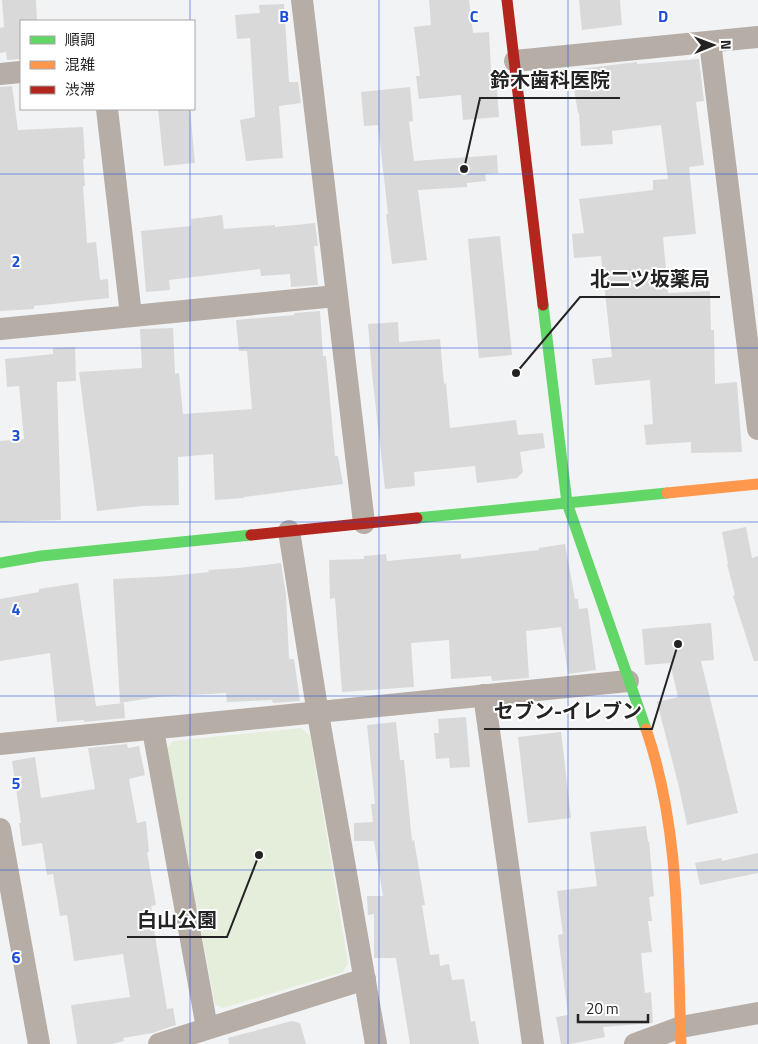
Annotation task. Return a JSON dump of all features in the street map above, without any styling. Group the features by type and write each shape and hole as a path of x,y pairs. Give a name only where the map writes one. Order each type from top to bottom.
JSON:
{"street":[{"path":"302,0 364,523"},
{"path":"507,0 567,502 628,682 648,734 664,791 673,850 681,1036"},
{"path":"515,61 758,37"},
{"path":"710,42 748,264 758,429"},
{"path":"0,74 20,72"},
{"path":"106,110 131,315"},
{"path":"0,329 336,296"},
{"path":"0,563 41,556 758,484"},
{"path":"289,532 318,714 376,1044"},
{"path":"0,744 628,682"},
{"path":"484,695 533,1044"},
{"path":"153,730 207,1028"},
{"path":"0,829 38,1044"},
{"path":"159,1044 365,979"},
{"path":"635,1044 681,1036 758,1013"}],"green space":[{"path":"301,728 310,736 348,963 343,972 223,1008 215,1005 167,748 173,741"}],"building":[{"path":"2,0 36,0 37,20 20,20 20,59 7,60 6,52 0,53 0,28 4,27"},
{"path":"429,0 469,0 473,33 489,32 492,89 497,89 499,117 463,120 461,95 419,99 416,76 420,76 414,27 431,25"},
{"path":"579,0 620,0 622,25 582,30"},
{"path":"284,4 289,82 298,82 301,103 279,106 283,158 246,161 240,120 255,117 250,38 237,39 235,15 260,13 259,5"},
{"path":"699,59 704,101 696,102 704,165 689,167 696,234 663,237 668,293 710,291 711,330 714,330 715,384 737,382 742,452 691,453 691,442 646,445 644,425 653,424 650,380 595,385 592,359 612,357 601,256 574,258 572,234 584,233 579,199 653,190 653,180 668,179 661,125 612,131 613,144 581,146 579,113 571,70 637,62 637,64"},
{"path":"12,86 18,130 83,127 85,186 83,186 87,243 96,242 100,280 108,279 109,298 34,306 34,309 0,311 0,87"},
{"path":"410,87 413,121 409,122 414,161 497,155 498,173 485,174 486,181 467,183 467,187 418,190 427,260 392,264 378,125 364,126 361,92"},
{"path":"158,110 190,110 195,163 164,166"},
{"path":"222,215 224,229 315,223 318,246 314,246 318,285 291,287 290,274 261,276 260,269 169,280 170,290 146,292 141,231 191,226 191,219"},
{"path":"500,236 512,355 479,358 468,239"},
{"path":"320,311 323,356 326,356 335,456 338,456 343,484 244,498 215,500 213,454 178,457 179,505 142,506 97,511 79,372 142,368 140,329 173,328 175,374 179,373 183,414 252,409 247,351 239,351 236,320"},
{"path":"398,322 399,342 440,339 450,428 516,420 518,435 543,433 545,448 520,452 523,472 517,478 477,483 475,466 414,472 415,486 385,489 368,324"},
{"path":"75,347 76,381 57,382 61,520 0,522 0,441 24,439 19,386 7,387 5,359 53,354 53,348"},
{"path":"746,527 752,558 758,556 758,661 754,661 733,596 735,595 727,564 722,532"},
{"path":"565,544 575,599 578,599 579,609 587,608 588,610 596,670 568,674 561,627 526,631 529,678 492,681 491,676 451,679 449,640 411,643 414,687 342,692 335,598 330,599 329,560 364,559 364,556 386,554 387,561 461,554 461,559 539,550 539,548"},
{"path":"281,563 286,595 289,659 294,659 300,701 273,703 272,700 227,702 226,693 157,697 120,703 113,579 171,576 209,572 208,570"},
{"path":"78,583 96,706 124,703 125,718 84,722 84,720 57,722 50,653 0,661 0,599 39,592 39,589"},
{"path":"711,623 714,660 701,661 738,813 687,825 657,702 678,697 670,663 645,665 642,629"},
{"path":"466,717 470,767 450,768 449,758 436,759 434,733 439,733 438,719"},
{"path":"396,722 400,760 404,760 412,841 414,840 425,905 422,905 430,955 439,954 440,966 449,964 452,980 464,979 471,1022 475,1021 479,1044 410,1044 396,958 374,958 374,914 368,915 367,896 383,896 374,841 354,841 354,823 373,822 371,804 375,804 367,725"},
{"path":"561,732 571,818 528,823 518,737"},
{"path":"127,744 128,748 139,746 145,775 129,779 137,823 146,821 149,852 147,852 156,905 151,906 155,936 167,1009 173,1008 176,1025 152,1033 123,1038 124,1041 112,1044 77,1044 71,1005 130,997 123,954 74,961 67,915 60,916 53,874 47,875 42,843 22,846 19,823 21,823 12,761 35,757 41,798 95,789 88,748"},
{"path":"646,826 654,896 649,897 652,921 648,921 652,952 641,953 645,993 651,992 653,1023 603,1027 605,1037 561,1044 556,1017 568,1015 558,935 563,934 557,891 597,886 590,832"},
{"path":"758,853 758,873 700,885 695,863 721,858 722,861"},
{"path":"292,1021 300,1023 306,1044 229,1044 228,1038"}],"traffic: fast":[{"path":"543,305 567,503 646,729"},
{"path":"417,518 667,493"},
{"path":"0,563 41,556 251,535"}],"traffic: slow":[{"path":"667,493 758,484"},
{"path":"646,729 666,806 671,845 675,885 681,1044"}],"traffic: jam":[{"path":"507,0 543,305"},
{"path":"251,535 417,518"}],"place":[{"name":"鈴木歯科医院","path":"464,169"},
{"name":"北二ツ坂薬局","path":"516,373"},
{"name":"セブン-イレブン","path":"678,644"},
{"name":"白山公園","path":"259,855"}]}
